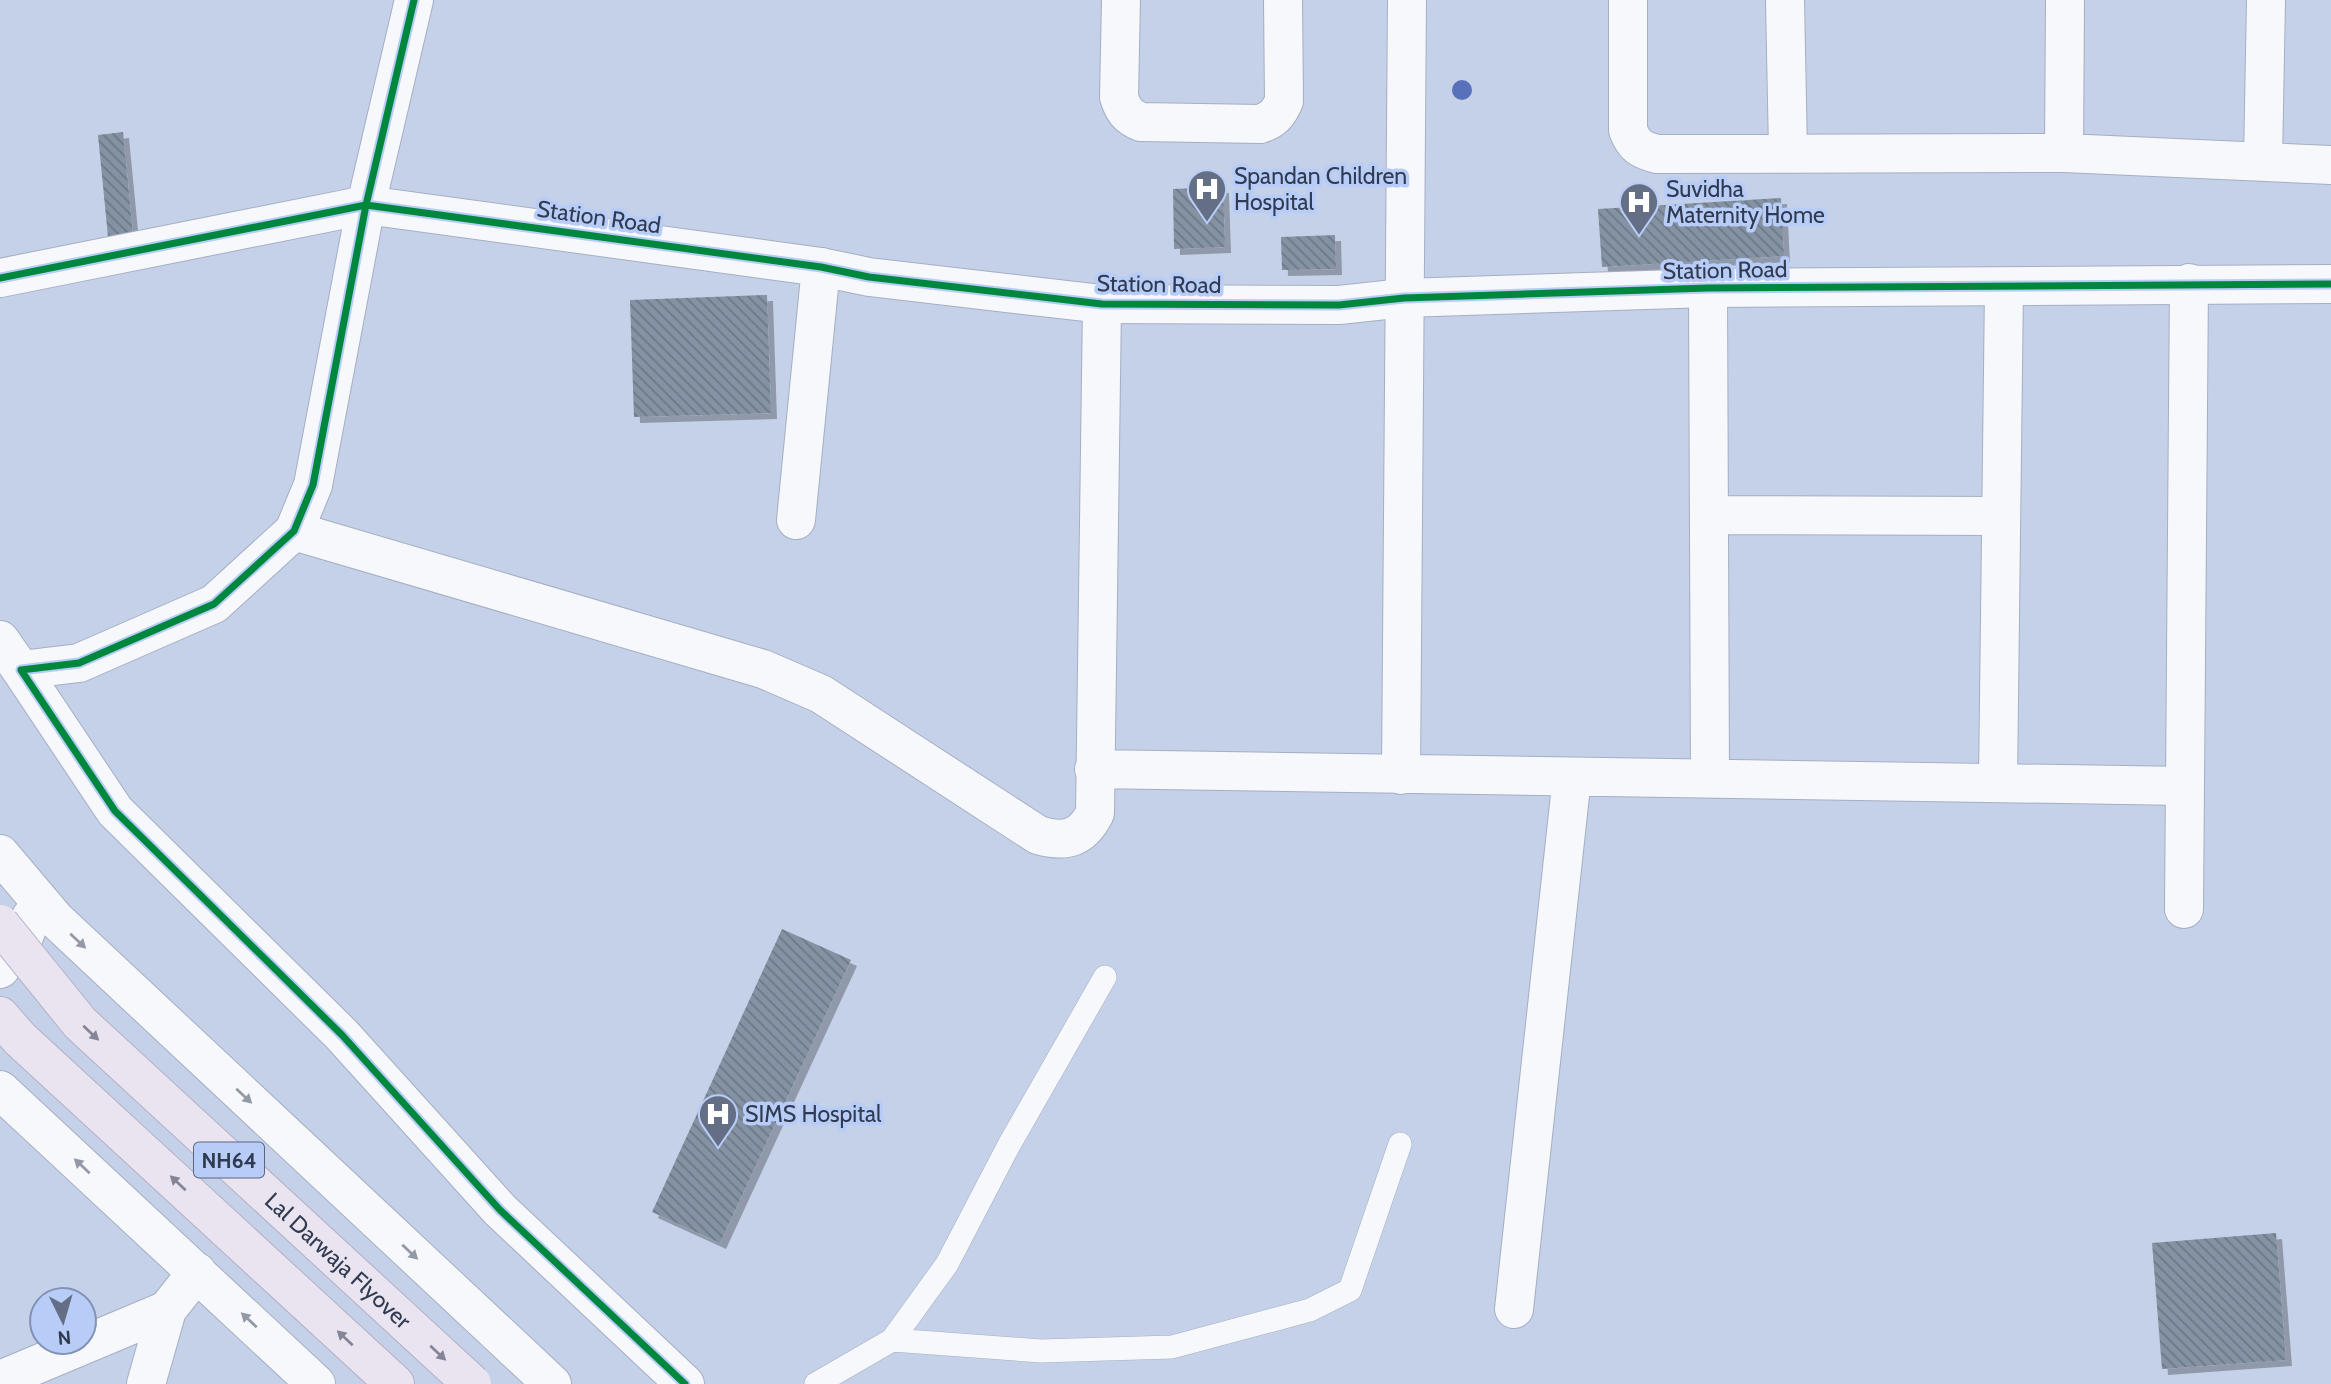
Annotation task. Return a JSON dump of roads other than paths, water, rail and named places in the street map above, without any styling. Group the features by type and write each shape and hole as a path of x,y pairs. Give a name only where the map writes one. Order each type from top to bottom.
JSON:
{"highway":[{"name":"Lal Darwaja Flyover","path":"0,924 80,1023 472,1384"},
{"name":"NH64","path":"0,1016 20,1039 395,1384"}],"street":[{"path":"10,655 79,663 214,604 294,530 313,485 366,205 414,0"},
{"path":"1121,0 1119,97 1122,108 1131,118 1141,122 1247,124 1270,121 1280,110 1284,100 1283,0"},
{"path":"1401,775 1407,0"},
{"path":"1628,0 1628,130 1632,142 1642,151 1657,154 1788,151 2064,153 2331,165"},
{"path":"1785,0 1788,151"},
{"path":"2064,153 2065,0"},
{"path":"2263,162 2266,0"},
{"name":"Station Road","path":"0,278 366,205 821,267 869,277 1102,304 1339,305 1404,298 1708,288 2331,284"},
{"path":"796,520 821,267"},
{"path":"2184,909 2189,283"},
{"path":"1998,783 2004,287"},
{"path":"1708,288 1710,778"},
{"path":"294,530 764,669 821,694 1038,835 1057,841 1073,838 1087,828 1095,813 1102,304"},
{"path":"1709,515 2001,516"},
{"path":"10,655 115,811 342,1035 500,1210 685,1384"},
{"path":"1094,769 2185,786"},
{"path":"1514,1309 1572,777"},
{"path":"0,854 55,919 552,1384"},
{"path":"0,969 24,937 31,916 33,894"},
{"path":"0,1090 316,1384"},
{"path":"146,1384 167,1310 197,1272"},
{"path":"0,1380 167,1310"}],"lane":[{"path":"816,1384 892,1340 947,1264 1009,1144 1105,977"},
{"path":"892,1340 1041,1351 1172,1347 1310,1310 1350,1290 1400,1144"}],"place":[{"name":"Spandan Children Hospital","path":"1207,223"},
{"name":"Suvidha Maternity Home","path":"1639,236"},
{"name":"SIMS Hospital","path":"718,1148"}]}
